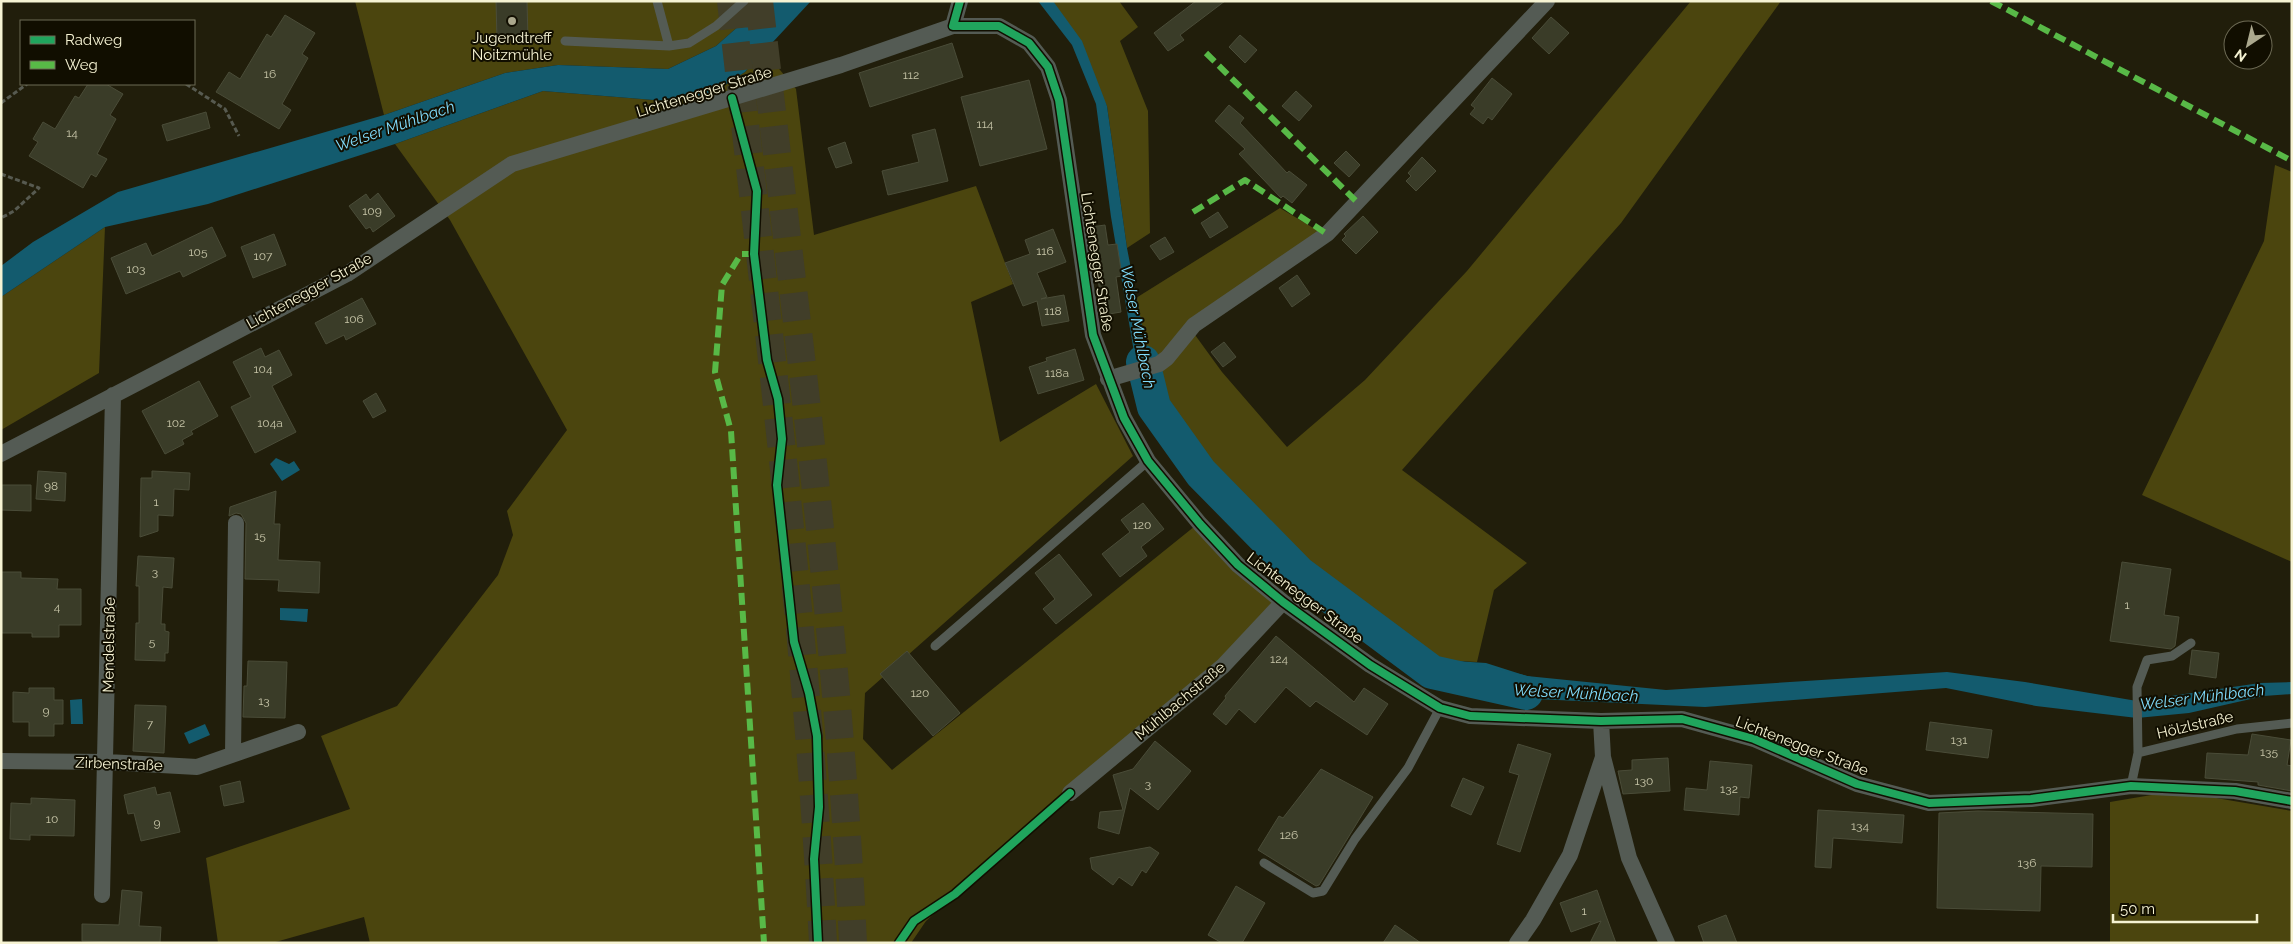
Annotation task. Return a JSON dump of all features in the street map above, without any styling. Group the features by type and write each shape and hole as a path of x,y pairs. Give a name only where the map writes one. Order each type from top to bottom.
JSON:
{"street":[{"path":"953,26 960,1"},
{"path":"1108,379 1159,364 1167,358 1194,326 1328,234 1547,1"},
{"name":"Lichtenegger Straße","path":"1,454 346,274 512,164 841,65 953,26 999,26 1029,43 1048,67 1059,100 1093,335 1124,418 1148,461 1200,524 1238,565 1283,602 1370,665 1440,708 1470,716 1601,721 1682,719 1754,739 1857,784 1929,803 2031,800 2131,786 2235,791 2292,801"},
{"name":"Mendelstraße","path":"102,895 107,762 113,395"},
{"path":"233,753 236,523"},
{"name":"Mühlbachstraße","path":"1070,793 1223,666 1283,602"},
{"path":"1601,721 1603,757 1629,858 1667,943"},
{"name":"Zirbenstraße","path":"1,761 107,762 198,767 233,753 298,732"},
{"path":"1517,943 1570,855 1603,757"}],"lane":[{"path":"657,1 669,46"},
{"path":"565,41 669,46 689,43 716,26 744,1"},
{"path":"935,646 1148,461"},
{"path":"2131,786 2138,753 2137,687 2147,660 2172,656 2191,643"},
{"path":"1264,863 1313,893 1323,890 1355,839 1408,768 1440,708"},
{"name":"Hölzlstraße","path":"2138,753 2237,729 2292,723"}],"path":[{"path":"1,103 26,85"},
{"path":"188,85 225,109 239,136"},
{"path":"1,174 39,188 14,211 1,218"}],"shaded area":[{"path":"355,1 767,1 716,46 668,69 558,65 505,73 384,115"},
{"path":"1053,1 1119,1 1138,27 1120,41 1148,111 1150,233 1127,248 1107,106"},
{"path":"1691,1 1781,1 1621,223 1402,470 1527,563 1494,590 1477,662 1440,660 1306,568 1210,471 1162,408 1150,367 1136,298 1280,208 1325,235 1190,328 1222,372 1287,447 1365,380 1467,271"},
{"path":"764,51 796,89 814,235 976,186 1013,284 971,302 1000,442 1096,384 1133,456 865,693 863,739 892,770 1195,526 1278,607 926,921 911,943 370,943 364,917 272,943 218,943 206,858 350,809 321,736 397,706 498,575 513,535 507,511 567,430 450,220 395,144 543,91 666,101 711,94 745,72"},
{"path":"2275,165 2292,172 2292,562 2142,495 2264,241"},
{"path":"105,227 99,373 1,430 1,297"},
{"path":"2175,791 2292,811 2292,943 2110,943 2110,802"}],"water":[{"path":"767,1 811,1 745,72 711,94 666,101 543,91 395,144 208,204 105,227 1,297 1,266 33,242 118,192 384,115 505,73 558,65 668,69 716,46"},
{"path":"1038,1 1053,1 1082,41 1107,106 1127,248 1150,367 1162,408 1210,471 1306,568 1440,660 1486,663 1527,676 1666,690 1947,672 2025,682 2137,701 2260,683 2292,682 2292,694 2264,696 2189,713 2137,718 2036,706 1946,688 1705,707 1536,699 1432,672 1299,573 1201,473 1154,407 1136,364 1111,217 1096,104 1072,45"},
{"path":"276,458 289,464 294,461 300,470 282,481 270,464"},
{"path":"280,608 308,609 307,622 280,620"},
{"path":"82,699 83,724 71,724 70,700"},
{"path":"205,724 210,735 189,744 184,733"}],"building":[{"name":"Jugendtreff Noitzmühle","path":"496,1 527,1 528,40 497,40"},
{"path":"1196,1 1225,1 1180,35 1184,40 1168,51 1154,33"},
{"path":"285,15 315,33 302,54 308,58 282,104 291,110 279,129 216,92 229,72 240,79 267,34 271,37"},
{"path":"1551,17 1569,33 1549,54 1532,38"},
{"path":"1240,35 1257,50 1245,63 1229,47"},
{"path":"952,43 963,77 870,107 859,73"},
{"path":"1492,78 1512,94 1492,120 1488,117 1483,124 1470,114 1475,108 1471,105"},
{"path":"1029,80 1047,149 980,166 961,97"},
{"path":"87,85 108,85 123,94 110,115 116,119 97,154 107,159 96,177 91,174 83,188 29,156 38,142 33,139 43,122 55,129 75,96 79,98"},
{"path":"1296,91 1312,106 1299,121 1282,106"},
{"path":"1229,105 1244,118 1240,123 1287,173 1289,171 1307,185 1292,203 1283,196 1281,198 1239,154 1245,149 1215,121"},
{"path":"206,112 210,128 167,141 162,125"},
{"path":"935,129 948,181 888,195 882,171 919,162 912,135"},
{"path":"845,142 852,163 836,168 828,148"},
{"path":"1346,151 1360,165 1349,177 1334,163"},
{"path":"1422,157 1436,171 1416,191 1406,181 1411,176 1408,173"},
{"path":"378,193 395,216 373,232 370,227 366,229 349,206 366,194 370,200"},
{"path":"1218,212 1228,227 1210,238 1201,223"},
{"path":"1363,216 1378,232 1356,254 1342,240 1346,236 1344,234"},
{"path":"1105,225 1108,245 1117,244 1122,276 1116,277 1121,312 1103,315 1091,227"},
{"path":"212,227 226,256 183,277 180,271 126,294 111,258 146,243 152,256"},
{"path":"1053,229 1066,262 1037,273 1047,297 1041,299 1064,295 1069,321 1042,326 1037,301 1023,306 1005,263 1030,254 1025,240"},
{"path":"274,234 286,265 253,278 241,247"},
{"path":"1165,237 1174,252 1160,260 1150,246"},
{"path":"1297,275 1310,294 1292,307 1279,288"},
{"path":"362,298 376,324 346,340 344,335 326,344 315,323"},
{"path":"1224,342 1236,357 1223,367 1211,352"},
{"path":"261,348 265,357 279,350 292,375 272,386 296,432 255,453 231,407 251,397 233,362"},
{"path":"1075,349 1084,380 1038,394 1029,367 1047,361 1046,358"},
{"path":"199,381 218,416 191,431 193,434 182,440 184,444 165,454 142,411"},
{"path":"376,393 386,411 373,418 363,401"},
{"path":"38,471 66,473 65,501 36,499"},
{"path":"152,471 190,473 189,490 174,489 173,516 158,515 158,531 140,537 141,478 152,478"},
{"path":"1,485 31,485 31,511 1,510"},
{"path":"276,491 274,524 280,524 278,560 320,562 319,593 278,591 279,580 245,579 246,523 241,514 236,513 229,516 230,507"},
{"path":"1143,503 1164,529 1141,547 1147,556 1120,577 1102,554 1130,532 1121,520"},
{"path":"1059,554 1092,595 1056,624 1043,609 1055,599 1035,573"},
{"path":"138,556 174,558 172,588 163,587 161,624 165,624 165,631 169,632 168,653 165,653 165,661 135,660 136,623 139,623 139,586 136,586"},
{"path":"2122,562 2171,569 2164,615 2179,617 2175,646 2171,649 2110,641"},
{"path":"1,572 21,572 21,578 58,579 57,589 81,589 81,625 59,625 59,637 32,637 32,633 1,633"},
{"path":"1276,636 1354,702 1364,688 1388,704 1367,735 1316,701 1310,707 1286,687 1255,723 1239,709 1226,725 1213,714 1226,698 1225,696"},
{"path":"2192,650 2219,653 2216,678 2189,674"},
{"path":"907,651 960,713 933,736 880,674"},
{"path":"248,661 287,662 285,718 243,717 244,686 247,686"},
{"path":"29,688 54,688 54,700 63,700 63,724 54,724 54,736 29,736 29,722 13,722 13,692 29,693"},
{"path":"135,705 166,706 164,753 133,751"},
{"path":"1930,722 1992,730 1988,758 1926,750"},
{"path":"2252,734 2291,740 2287,765 2292,766 2292,791 2258,785 2258,782 2205,778 2207,753 2248,755"},
{"path":"1155,741 1191,771 1158,810 1130,788 1119,834 1098,828 1100,812 1123,810 1113,775 1133,769"},
{"path":"1518,744 1551,754 1520,852 1497,844 1519,775 1509,772"},
{"path":"1668,758 1670,791 1623,794 1618,771 1632,770 1632,760"},
{"path":"1710,761 1752,765 1749,798 1740,797 1739,815 1684,810 1686,788 1707,790"},
{"path":"1321,769 1373,797 1319,885 1316,886 1258,850 1279,816 1283,818"},
{"path":"1463,778 1484,787 1471,815 1451,806"},
{"path":"240,781 244,802 224,806 220,786"},
{"path":"155,787 157,795 170,792 180,832 141,841 134,813 128,814 124,795"},
{"path":"31,798 75,800 74,836 30,835 30,840 10,839 11,803 31,804"},
{"path":"1818,810 1904,815 1902,843 1833,838 1831,868 1815,867"},
{"path":"1978,811 2093,814 2092,867 2041,866 2040,911 1937,908 1939,813"},
{"path":"1150,847 1159,853 1146,873 1142,870 1132,886 1119,877 1113,885 1092,869 1090,858"},
{"path":"1236,886 1265,903 1242,943 1222,943 1208,935"},
{"path":"122,890 142,892 139,926 161,927 160,943 82,941 82,924 119,925"},
{"path":"1597,890 1616,943 1590,943 1601,921 1571,932 1560,903"},
{"path":"1726,915 1737,943 1704,943 1698,926"},
{"path":"1395,925 1421,943 1383,943"}],"waterway":[{"name":"Welser Mühlbach","path":"1143,362 1154,407 1201,473 1299,573 1432,672 1526,693"}],"tunnel":[{"path":"731,1 796,589 807,707 823,943"},
{"path":"759,1 801,354 826,589 837,707 853,943"}],"marked path":[{"path":"1991,1 2292,161"},
{"path":"1206,53 1357,202"},
{"path":"1193,212 1245,180 1327,234"},
{"path":"754,254 741,254 722,285 715,372 731,431 764,943"}],"cycle path":[{"path":"960,1 953,26 999,26 1029,43 1048,67 1059,100 1093,335 1124,418 1148,461 1200,524 1238,565 1283,602 1370,665 1440,708 1470,716 1601,721 1682,719 1754,739 1857,784 1929,803 2031,799 2131,786 2235,791 2292,801"},
{"path":"732,98 757,191 754,254 767,360 778,399 782,439 777,485 794,642 809,693 817,736 819,807 814,859 818,943"},
{"path":"899,943 914,921 955,894 1070,793"}],"place":[{"name":"Jugendtreff Noitzmühle","path":"512,21"}]}
